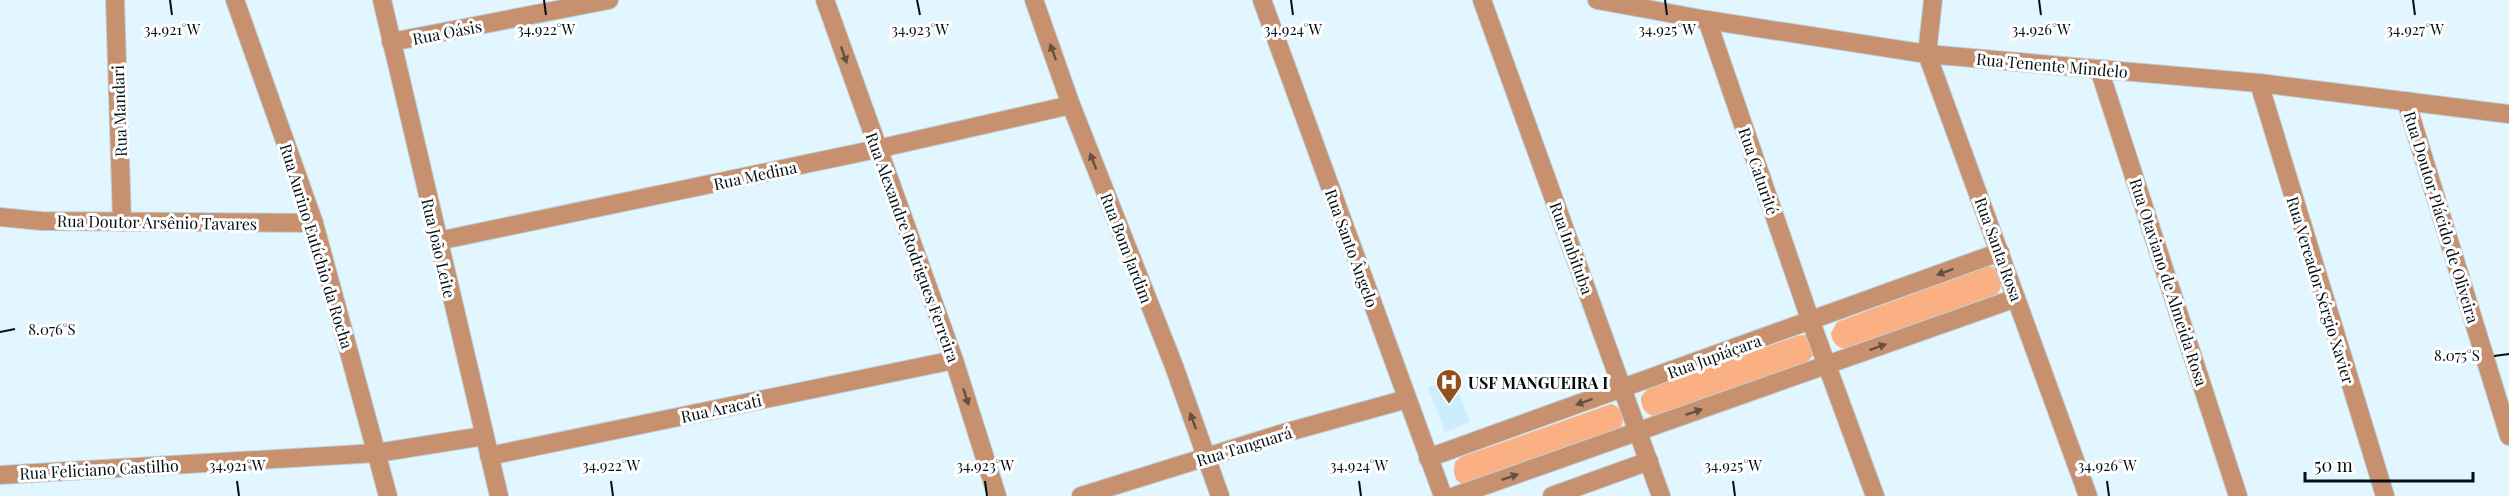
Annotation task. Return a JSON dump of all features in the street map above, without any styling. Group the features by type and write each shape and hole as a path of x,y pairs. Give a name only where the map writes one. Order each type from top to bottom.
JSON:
{"street":[{"name":"Rua Mandari","path":"116,0 122,222"},
{"name":"Rua Aurino Eutíchio da Rocha","path":"235,0 314,223 388,496"},
{"name":"Rua João Leite","path":"382,0 499,496"},
{"name":"Rua Oásis","path":"391,42 609,0"},
{"name":"Rua Alexandre Rodrigues Ferreira","path":"825,0 954,360 997,496"},
{"name":"Rua Bom Jardim","path":"1034,0 1071,105 1174,366 1220,496"},
{"name":"Rua Santo Ângelo","path":"1262,0 1443,496"},
{"name":"Rua Imbituba","path":"1482,0 1661,496"},
{"name":"Rua Tenente Mindelo","path":"1598,0 1707,20 1927,54 2259,83 2509,114"},
{"name":"Rua Santa Rosa","path":"1934,0 1927,54 2088,496"},
{"name":"Rua Caturité","path":"1707,20 1811,322 1829,365"},
{"name":"Rua Otaviano de Almeida Rosa","path":"2099,69 2238,496"},
{"name":"Rua Vereador Sérgio Xavier","path":"2259,83 2385,496"},
{"name":"Rua Doutor Plácido de Oliveira","path":"2406,101 2509,436"},
{"name":"Rua Medina","path":"438,242 877,149 1071,105"},
{"name":"Rua Doutor Arsênio Tavares","path":"0,217 41,221 314,223"},
{"name":"Rua Jupiáçara","path":"1428,458 1811,322 2000,252"},
{"path":"1455,496 2016,298"},
{"name":"Rua Aracati","path":"489,456 954,360"},
{"path":"1829,365 1875,496"},
{"name":"Rua Tanguará","path":"1081,496 1277,435 1407,399"},
{"name":"Rua Feliciano Castilho","path":"0,475 377,453 484,436"},
{"path":"1552,496 1648,461"}],"shaded area":[{"path":"1988,266 1993,267 2000,281 2000,289 1996,295 1848,349 1838,347 1833,340 1831,333 1837,322"},
{"path":"1804,335 1808,337 1814,354 1806,364 1658,417 1650,415 1643,409 1641,397 1648,388"},
{"name":"USF MANGUEIRA I","path":"1454,380 1470,422 1445,432 1428,387"},
{"path":"1611,404 1621,411 1623,421 1620,429 1464,485 1456,479 1455,462 1461,457"}],"place":[{"name":"USF MANGUEIRA I","path":"1449,405"}]}
